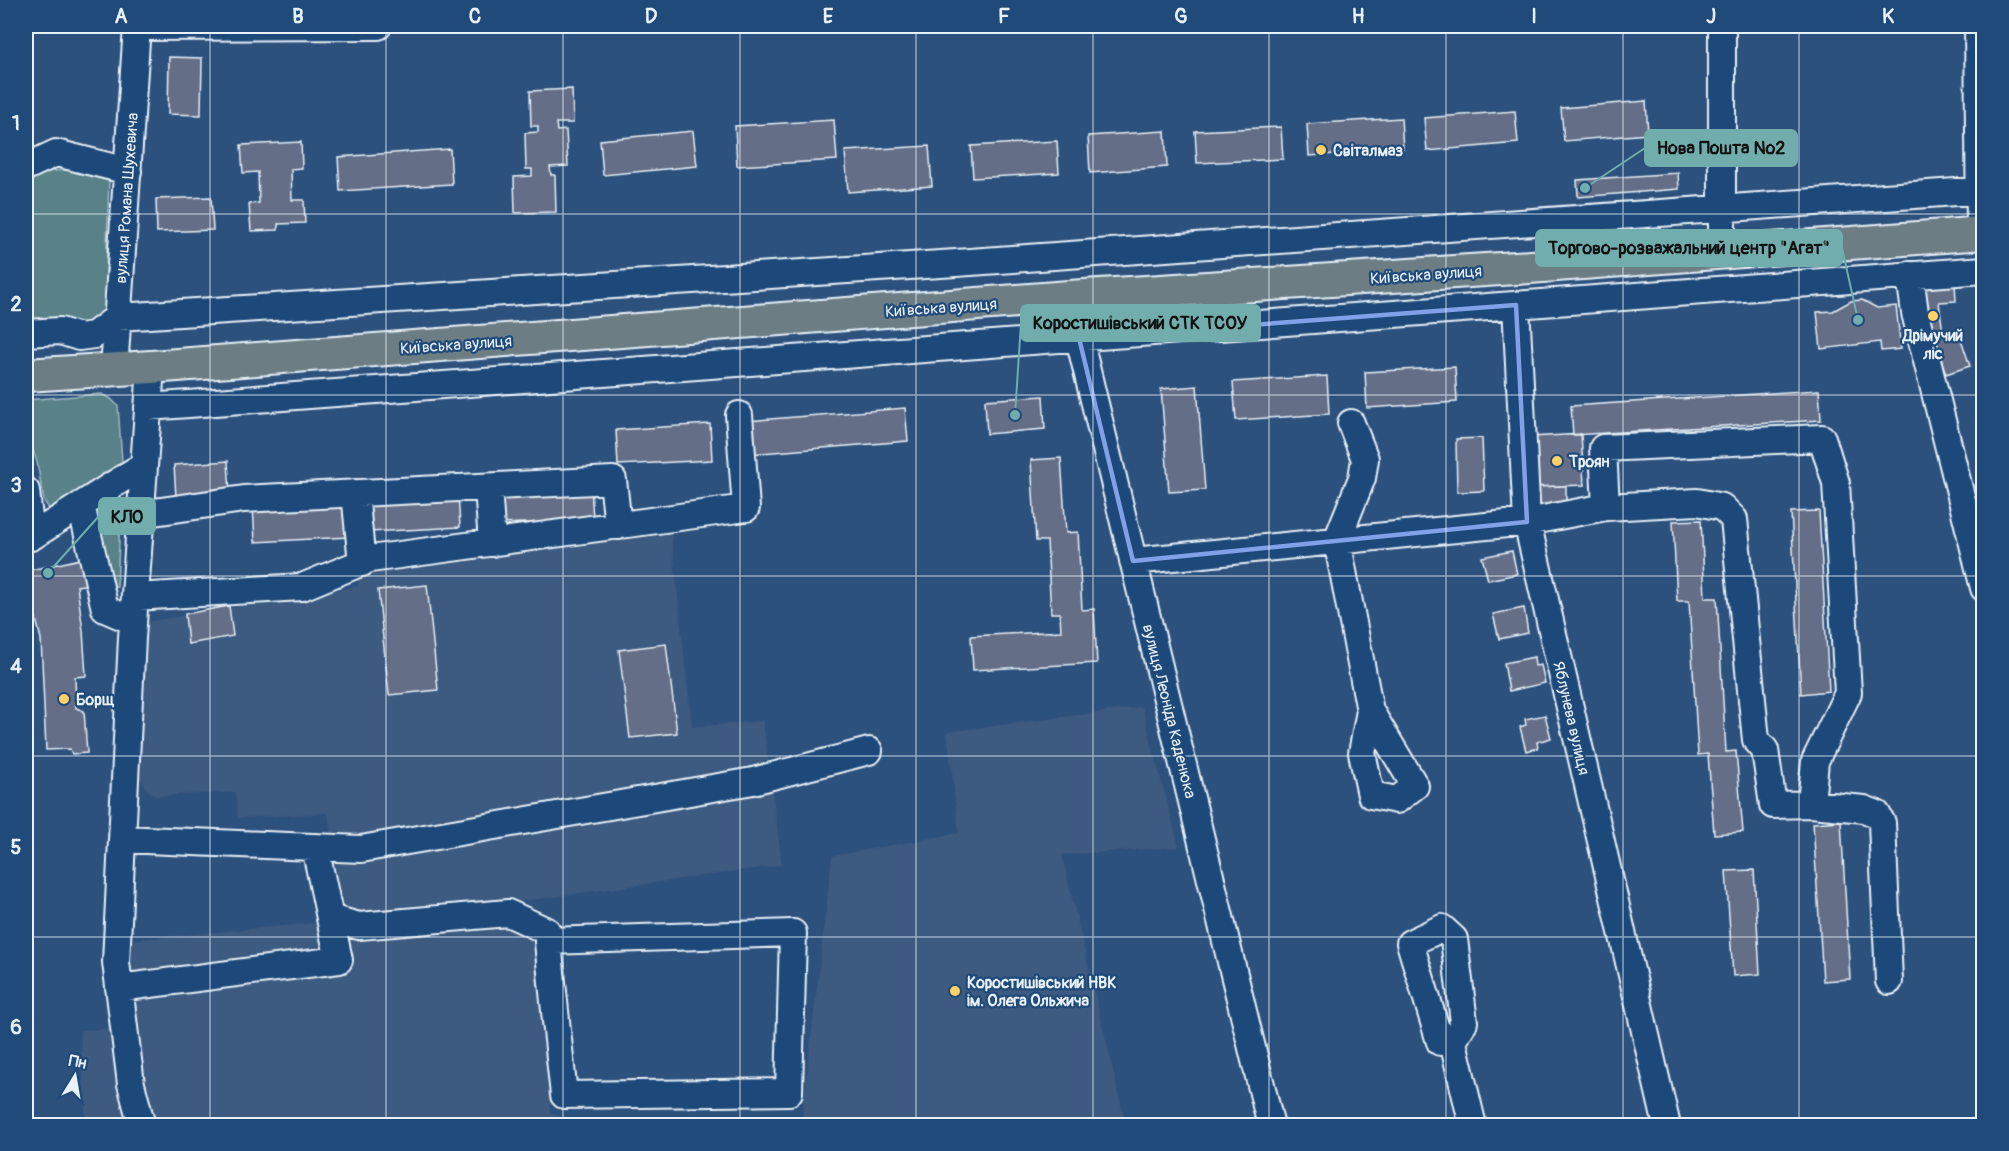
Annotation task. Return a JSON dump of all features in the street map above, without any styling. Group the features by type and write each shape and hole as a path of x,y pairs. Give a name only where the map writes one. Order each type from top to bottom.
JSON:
{"main road":[{"name":"Київська вулиця","path":"26,375 1069,297 1982,233"}],"street":[{"path":"137,26 362,26"},
{"name":"вулиця Романа Шухевича","path":"114,369 137,26"},
{"path":"1722,26 1722,253"},
{"path":"1978,26 1982,233"},
{"path":"26,167 56,153 128,171"},
{"path":"26,333 60,331 79,337 94,335 118,317 968,262 1982,191"},
{"path":"148,407 1983,270"},
{"path":"1910,275 1915,313 1983,588"},
{"name":"вулиця Леоніда Каденюка","path":"1069,297 1271,1125"},
{"name":"Яблунева вулиця","path":"1516,305 1527,522 1667,1125"},
{"path":"142,1125 131,1084 116,962 134,609 151,367"},
{"path":"81,506 105,609 134,609 302,587 370,559 746,508 739,415"},
{"path":"1352,423 1365,459 1362,478 1337,540 1370,711"},
{"path":"1606,507 1603,448 1822,438 1836,483 1848,693 1815,761 1811,804"},
{"path":"26,491 31,537 144,465"},
{"path":"141,514 244,499 613,480 618,526"},
{"path":"488,487 492,543"},
{"path":"355,493 363,562"},
{"path":"1133,561 1527,522 1606,507 1697,502 1722,507 1734,519 1756,740 1765,750 1773,805 1811,804 1864,810 1876,814 1882,823 1889,981"},
{"path":"122,839 361,849 753,781 869,751"},
{"path":"119,988 339,960 315,848"},
{"path":"330,918 359,927 508,913 547,931 548,942 564,1095 789,1092 793,933 548,942"},
{"path":"1453,1042 1473,1125"}],"highlighted area":[{"path":"1516,305 1527,522 1133,561 1079,338"}],"shaded area":[{"path":"670,522 692,727 763,721 782,865 509,903 348,915 336,877 328,813 238,818 235,792 155,796 148,791 141,780 137,769 134,624 358,586 357,571 615,540 623,523"},
{"name":"Коростишівський НВК ім. Олега Ольжича","path":"1142,707 1179,847 1062,855 1126,1125 801,1125 832,856 959,833 947,732"},
{"path":"494,915 538,936 550,971 550,1113 565,1118 570,1125 86,1125 80,1030 135,1028 130,940 327,922"}],"green space":[{"path":"89,168 109,176 105,315 83,329 70,321 26,325 26,182 40,172"},
{"path":"101,394 110,398 118,406 122,461 117,472 52,513 44,501 37,462 26,431 26,400"},
{"path":"117,494 121,498 117,587 110,588 95,512 101,503"}],"building":[{"path":"169,57 202,58 201,115 168,114"},
{"path":"572,89 573,123 556,123 557,131 566,130 568,166 550,167 551,175 555,175 556,212 515,213 514,177 532,176 532,169 526,169 525,133 538,132 538,126 531,126 530,91"},
{"path":"1646,101 1648,134 1564,141 1561,108"},
{"path":"1515,111 1518,143 1427,151 1424,118"},
{"path":"1401,118 1403,149 1309,156 1307,124"},
{"path":"834,120 837,160 737,166 735,126"},
{"path":"1281,127 1283,159 1197,163 1195,131"},
{"path":"693,131 697,166 603,175 600,140"},
{"path":"1165,131 1167,167 1090,173 1088,136"},
{"path":"1057,141 1059,173 973,178 971,146"},
{"path":"301,142 302,168 291,169 292,200 304,200 305,223 278,224 278,230 251,231 249,204 259,203 258,172 243,173 241,145"},
{"path":"929,146 932,186 848,192 845,151"},
{"path":"450,149 452,184 340,191 338,157"},
{"path":"1678,173 1679,189 1578,197 1577,180"},
{"path":"211,197 213,230 157,232 156,199"},
{"name":"Дрімучий ліс","path":"1955,283 1956,301 1939,302 1943,333 1958,330 1970,366 1946,374 1922,301 1924,285"},
{"path":"1862,300 1877,308 1896,306 1901,349 1881,351 1880,342 1821,349 1817,312 1833,311 1851,301"},
{"path":"1455,367 1457,402 1367,408 1365,372"},
{"path":"1327,376 1329,414 1236,420 1233,382"},
{"path":"1197,386 1205,490 1169,492 1161,389"},
{"path":"1819,390 1821,420 1573,435 1571,406"},
{"path":"1043,396 1045,429 987,434 985,400"},
{"path":"905,408 908,441 750,454 747,421"},
{"path":"710,424 712,460 618,465 616,430"},
{"name":"Троян","path":"1581,434 1584,485 1533,487 1531,437"},
{"path":"1482,438 1484,491 1457,492 1456,439"},
{"path":"1061,458 1066,533 1078,532 1082,610 1094,609 1097,663 973,670 971,636 1061,631 1060,613 1051,613 1047,541 1036,541 1031,460"},
{"path":"228,461 230,494 176,497 174,465"},
{"path":"591,486 593,520 500,524 498,489"},
{"path":"1566,486 1566,504 1534,505 1533,487"},
{"path":"458,493 460,527 369,532 367,498"},
{"path":"347,499 349,537 255,542 253,505"},
{"path":"1819,511 1829,691 1801,694 1791,512"},
{"path":"1701,520 1705,598 1717,598 1726,752 1736,751 1743,832 1714,834 1708,754 1698,755 1689,601 1677,601 1673,521"},
{"path":"1512,551 1517,574 1488,580 1482,557"},
{"path":"90,557 97,583 77,586 86,676 75,677 76,708 84,711 87,753 72,754 70,749 46,750 41,639 31,599 26,600 26,571"},
{"path":"427,585 438,690 389,695 378,590"},
{"path":"229,606 233,636 188,644 185,614"},
{"path":"1524,608 1528,633 1499,639 1493,614"},
{"path":"666,644 677,733 630,738 619,650"},
{"path":"1534,657 1535,666 1541,665 1545,683 1509,691 1504,663"},
{"path":"1545,715 1551,738 1537,742 1538,748 1526,751 1520,727 1526,725 1525,719"},
{"path":"1841,821 1850,979 1823,981 1813,823"},
{"path":"1754,870 1760,974 1733,976 1726,871"},
{"path":"1971,1119 1972,1126 1869,1126 1869,1125"}],"place":[{"name":"Світалмаз","path":"1321,150"},
{"name":"Нова Пошта №2","path":"1585,188"},
{"name":"Дрімучий ліс","path":"1933,316"},
{"name":"Торгово-розважальний центр \"Агат\"","path":"1858,320"},
{"name":"Коростишівський СТК ТСОУ","path":"1015,415"},
{"name":"Троян","path":"1557,461"},
{"name":"КЛО","path":"48,573"},
{"name":"Борщ","path":"64,699"},
{"name":"Коростишівський НВК ім. Олега Ольжича","path":"955,991"}]}
